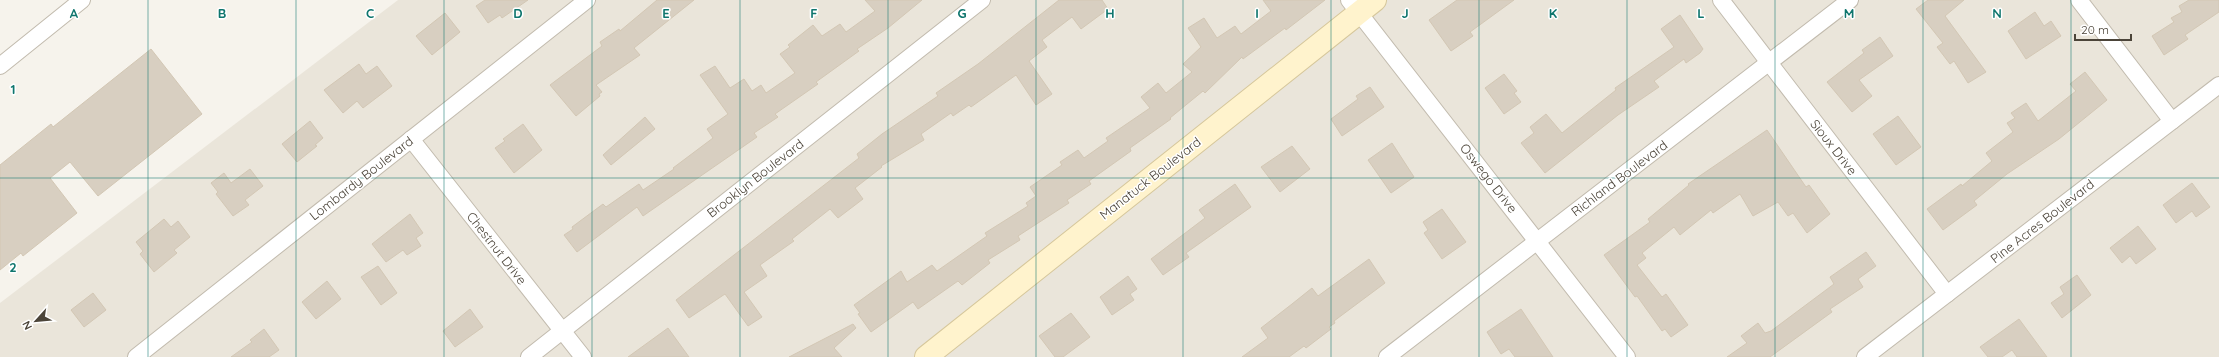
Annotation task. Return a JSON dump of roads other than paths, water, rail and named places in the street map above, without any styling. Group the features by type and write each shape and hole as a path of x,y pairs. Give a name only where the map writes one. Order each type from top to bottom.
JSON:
{"street":[{"path":"0,66 82,0"},
{"name":"Lombardy Boulevard","path":"136,357 587,0"},
{"name":"Brooklyn Boulevard","path":"529,357 982,0"},
{"name":"Sioux Drive","path":"1720,0 1947,294"},
{"name":"Richland Boulevard","path":"1387,357 1850,0"},
{"path":"2079,0 2172,121"},
{"name":"Oswego Drive","path":"1361,4 1627,357"},
{"name":"Manatuck Boulevard","path":"926,357 1361,4"},
{"name":"Pine Acres Boulevard","path":"1865,357 2219,85"},
{"name":"Chestnut Drive","path":"411,139 583,357"}]}
